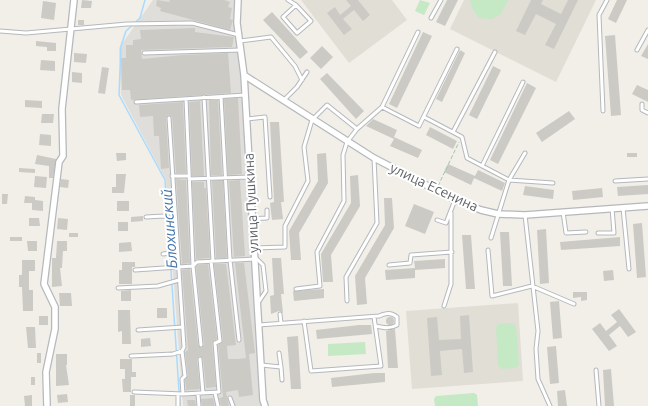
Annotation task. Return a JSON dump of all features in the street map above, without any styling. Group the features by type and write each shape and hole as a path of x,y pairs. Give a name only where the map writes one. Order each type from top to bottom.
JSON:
{"street":[{"path":"47,406 46,372 55,329 54,307 44,284 51,235 52,208 56,193 59,162 63,156 62,108 74,0"},
{"name":"улица Пушкина","path":"238,0 239,38 244,75 247,119 263,400 265,406"},
{"name":"улица Есенина","path":"244,75 312,120 374,158 455,200 498,214 525,215 648,206"}],"lane":[{"path":"288,0 296,5 311,21 297,33 283,17 296,5"},
{"path":"431,18 441,0"},
{"path":"603,111 599,15 607,0"},
{"path":"0,31 26,33 127,24 192,23 239,38 271,37 295,66 302,80"},
{"path":"637,50 648,30"},
{"path":"296,289 320,286 317,252 344,201 343,155 347,142 357,129 382,107 418,32"},
{"path":"382,107 419,126 456,49"},
{"path":"144,54 241,50"},
{"path":"453,132 495,52"},
{"path":"283,101 302,80 307,72"},
{"path":"482,166 523,82"},
{"path":"136,102 245,95"},
{"path":"221,97 230,260 239,340"},
{"path":"204,98 212,261 220,341 215,343 219,392 216,393 218,406"},
{"path":"186,99 193,266 201,345"},
{"path":"642,104 642,110 648,113"},
{"path":"254,248 285,246 285,226 308,180 304,147 312,120 327,105 357,129"},
{"path":"424,116 462,137 467,158 482,166 509,180 553,183"},
{"path":"247,119 265,117 270,197"},
{"path":"169,118 176,268 184,347 181,351 185,376 182,379 182,394"},
{"path":"491,238 509,180 526,153"},
{"path":"347,300 346,277 377,223 374,158"},
{"path":"172,176 207,179 250,177"},
{"path":"615,181 648,179"},
{"path":"437,220 446,223 455,200"},
{"path":"598,233 614,232 612,208"},
{"path":"623,208 629,269"},
{"path":"252,219 267,218 266,210"},
{"path":"444,306 451,284 451,212"},
{"path":"563,212 566,233 586,232"},
{"path":"525,215 538,331 536,349 538,379 550,406"},
{"path":"146,217 164,216 173,220"},
{"path":"488,250 492,296 532,286 574,304"},
{"path":"162,254 175,252"},
{"path":"389,265 410,263 411,255 452,252"},
{"path":"135,270 176,268 193,266 197,262 254,258 263,265 266,291 258,304"},
{"path":"118,288 167,285 177,281"},
{"path":"259,324 374,317 387,313 393,314 397,317 397,325 393,327 388,328 376,326"},
{"path":"280,314 281,323"},
{"path":"304,322 311,371 381,366 374,317"},
{"path":"138,330 182,328"},
{"path":"131,356 172,354 181,351"},
{"path":"279,353 282,380"},
{"path":"200,359 203,393"},
{"path":"261,365 281,367"},
{"path":"596,370 599,406"},
{"path":"134,392 176,394 216,393"},
{"path":"176,394 178,406"},
{"path":"198,394 199,406"},
{"path":"230,398 233,406"}],"path":[{"path":"436,190 441,175 462,137"}],"shaded area":[{"path":"153,0 236,0 262,406 183,406 166,180 121,95 119,48"},
{"path":"301,0 392,0 407,20 349,63"},
{"path":"464,0 596,0 556,82 450,29"},
{"path":"518,303 523,381 412,389 406,311"}],"green space":[{"path":"420,0 430,3 424,15 415,11"},
{"path":"470,0 508,0 501,14 492,19 479,18 472,8"},
{"path":"512,323 516,326 519,364 516,368 503,369 498,366 496,327 499,324"},
{"path":"365,342 366,354 328,356 328,344"},
{"path":"474,393 477,395 478,406 435,406 434,399 436,396"}],"building":[{"path":"82,0 92,1 91,8 81,8"},
{"path":"157,0 169,2 170,0 224,0 230,2 228,7 232,8 230,19 233,20 230,30 160,11 161,8 156,6"},
{"path":"346,0 358,0 370,15 363,21 354,10 343,19 352,29 344,35 327,13 335,7 340,15 351,6"},
{"path":"447,0 458,0 445,26 436,22"},
{"path":"531,0 543,0 541,4 561,14 568,0 578,0 554,49 545,45 556,24 536,14 525,35 516,31"},
{"path":"617,0 627,0 616,23 608,19"},
{"path":"43,1 56,3 54,20 41,18"},
{"path":"272,12 308,52 300,59 263,20"},
{"path":"78,20 84,20 84,25 78,25"},
{"path":"195,28 195,32 234,37 232,47 141,50 142,59 228,53 231,93 131,100 130,90 122,90 121,58 126,58 126,45 133,45 133,40 141,39 140,30"},
{"path":"423,32 432,36 397,108 389,104"},
{"path":"615,35 621,115 611,116 605,36"},
{"path":"36,41 56,43 56,51 47,51 47,47 36,46"},
{"path":"648,44 648,59 641,56"},
{"path":"322,46 333,57 321,69 310,58"},
{"path":"460,50 465,53 442,102 436,99"},
{"path":"74,53 87,54 86,63 74,62"},
{"path":"41,60 55,61 55,71 40,70"},
{"path":"493,66 501,70 477,119 469,115"},
{"path":"102,67 109,68 105,94 98,93"},
{"path":"72,72 82,73 82,83 72,82"},
{"path":"327,73 364,111 356,119 320,79"},
{"path":"527,83 536,88 498,164 490,160"},
{"path":"637,85 648,90 648,102 632,94"},
{"path":"238,98 242,174 228,175 224,99"},
{"path":"25,100 42,101 42,108 25,107"},
{"path":"209,100 218,100 222,175 211,175"},
{"path":"200,101 204,176 192,176 189,102"},
{"path":"183,102 186,173 176,173 172,117 168,115 166,118 169,168 161,169 159,136 154,136 153,116 140,117 139,105"},
{"path":"569,111 575,119 542,142 536,133"},
{"path":"42,114 54,114 53,123 41,123"},
{"path":"373,119 397,130 394,137 422,150 418,158 390,146 394,139 366,126"},
{"path":"270,122 279,122 284,202 281,202 283,219 272,220 270,203 274,202"},
{"path":"430,127 457,141 453,149 426,135"},
{"path":"40,134 51,135 51,146 39,145"},
{"path":"116,153 126,153 126,160 117,161"},
{"path":"326,153 328,183 299,233 301,260 291,260 289,231 318,181 317,154"},
{"path":"627,153 637,153 637,157 627,157"},
{"path":"37,155 56,159 53,178 49,178 49,166 35,164"},
{"path":"448,164 475,176 471,185 444,172"},
{"path":"19,168 35,169 35,173 19,172"},
{"path":"478,170 505,183 502,191 474,178"},
{"path":"116,174 126,174 124,193 112,193 112,187 116,187"},
{"path":"358,175 360,206 331,255 333,282 323,282 321,254 351,203 350,176"},
{"path":"35,176 47,177 46,188 34,187"},
{"path":"61,179 69,180 68,188 60,187"},
{"path":"176,179 186,180 190,263 182,264"},
{"path":"240,180 245,256 234,257 229,181"},
{"path":"212,181 223,181 227,257 225,258 216,258"},
{"path":"192,182 204,182 204,188 206,188 210,258 196,259"},
{"path":"648,185 648,194 618,196 617,187"},
{"path":"525,186 554,190 553,199 523,195"},
{"path":"602,188 603,197 573,200 572,191"},
{"path":"2,194 8,194 7,204 2,204"},
{"path":"25,196 35,197 35,200 43,201 43,211 32,210 32,203 24,203"},
{"path":"384,198 392,198 394,228 365,278 367,304 357,305 355,276 385,225"},
{"path":"117,201 129,201 129,211 117,211"},
{"path":"414,204 434,212 425,234 405,226"},
{"path":"143,216 143,221 131,222 131,217"},
{"path":"29,218 39,218 40,226 29,226"},
{"path":"58,218 68,219 67,230 57,229"},
{"path":"118,222 128,222 128,231 118,231"},
{"path":"642,223 646,277 637,278 633,224"},
{"path":"546,229 549,283 540,284 537,230"},
{"path":"500,232 509,232 512,286 503,286"},
{"path":"69,233 78,233 78,237 69,237"},
{"path":"462,235 471,235 475,289 466,289"},
{"path":"10,237 22,237 22,241 10,241"},
{"path":"620,237 620,246 561,250 560,242"},
{"path":"27,241 37,241 37,251 28,251"},
{"path":"57,241 67,241 67,251 63,251 62,268 60,268 62,286 52,287 52,258 56,258"},
{"path":"131,242 132,251 119,252 119,243"},
{"path":"272,258 281,258 284,294 281,294 283,313 279,311 271,314 270,296 274,295"},
{"path":"445,259 445,268 415,270 415,278 386,280 385,270 415,268 414,261"},
{"path":"22,260 35,260 35,271 29,271 29,290 33,290 33,311 23,311 22,287 19,287 19,275 22,275"},
{"path":"122,262 135,262 135,267 132,267 132,284 119,284 119,270 122,270"},
{"path":"235,263 244,263 255,353 249,354 253,395 239,397 238,390 226,392 229,406 221,406 219,398 223,397 218,345 223,341 214,264 226,264 236,345 227,346 228,359 238,359 246,358"},
{"path":"208,264 217,339 212,343 216,387 206,388 203,359 199,356 197,359 200,389 186,390 185,380 188,376 185,352 188,350 182,270 190,269 198,345 202,348 204,345 196,267 198,265"},
{"path":"613,270 614,280 604,281 603,271"},
{"path":"324,289 324,298 294,301 293,291"},
{"path":"131,290 131,301 121,301 121,291"},
{"path":"573,292 587,292 587,300 581,301 581,297 573,298"},
{"path":"59,293 71,293 72,306 60,306"},
{"path":"559,301 562,338 553,339 550,302"},
{"path":"157,308 167,308 167,318 157,318"},
{"path":"619,309 636,332 628,337 620,326 609,335 617,346 609,351 592,329 600,323 606,331 617,322 611,315"},
{"path":"118,310 130,310 131,344 122,344 122,331 118,332"},
{"path":"469,315 473,372 464,373 462,349 440,351 442,375 431,376 427,318 437,317 439,340 461,339 460,316"},
{"path":"39,316 48,316 48,325 39,325"},
{"path":"388,317 392,317 394,321 392,325 388,325 386,323 386,319"},
{"path":"371,325 372,334 317,339 316,330"},
{"path":"26,327 35,327 36,348 28,348"},
{"path":"395,329 398,368 388,368 386,331"},
{"path":"298,336 301,389 291,389 287,337"},
{"path":"150,338 151,346 141,347 141,339"},
{"path":"556,346 559,383 550,384 547,347"},
{"path":"37,353 41,353 41,363 37,363"},
{"path":"56,354 67,354 66,365 69,385 56,386"},
{"path":"120,359 132,359 132,372 136,372 136,377 131,377 131,392 123,392 122,379 125,379 125,369 120,369"},
{"path":"611,369 614,406 605,406 603,370"},
{"path":"385,373 385,382 332,387 331,378"},
{"path":"31,377 35,377 35,385 31,385"},
{"path":"565,390 567,406 558,406 557,391"},
{"path":"67,394 68,402 58,403 57,395"},
{"path":"32,395 32,406 25,406 24,396"},
{"path":"130,395 135,395 135,406 130,406"},
{"path":"213,398 215,406 202,406 201,399"},
{"path":"187,400 195,400 196,406 188,406"}],"waterway":[{"name":"Блохинский","path":"145,0 140,18 126,31 121,46 119,95 165,180 180,406"}]}
